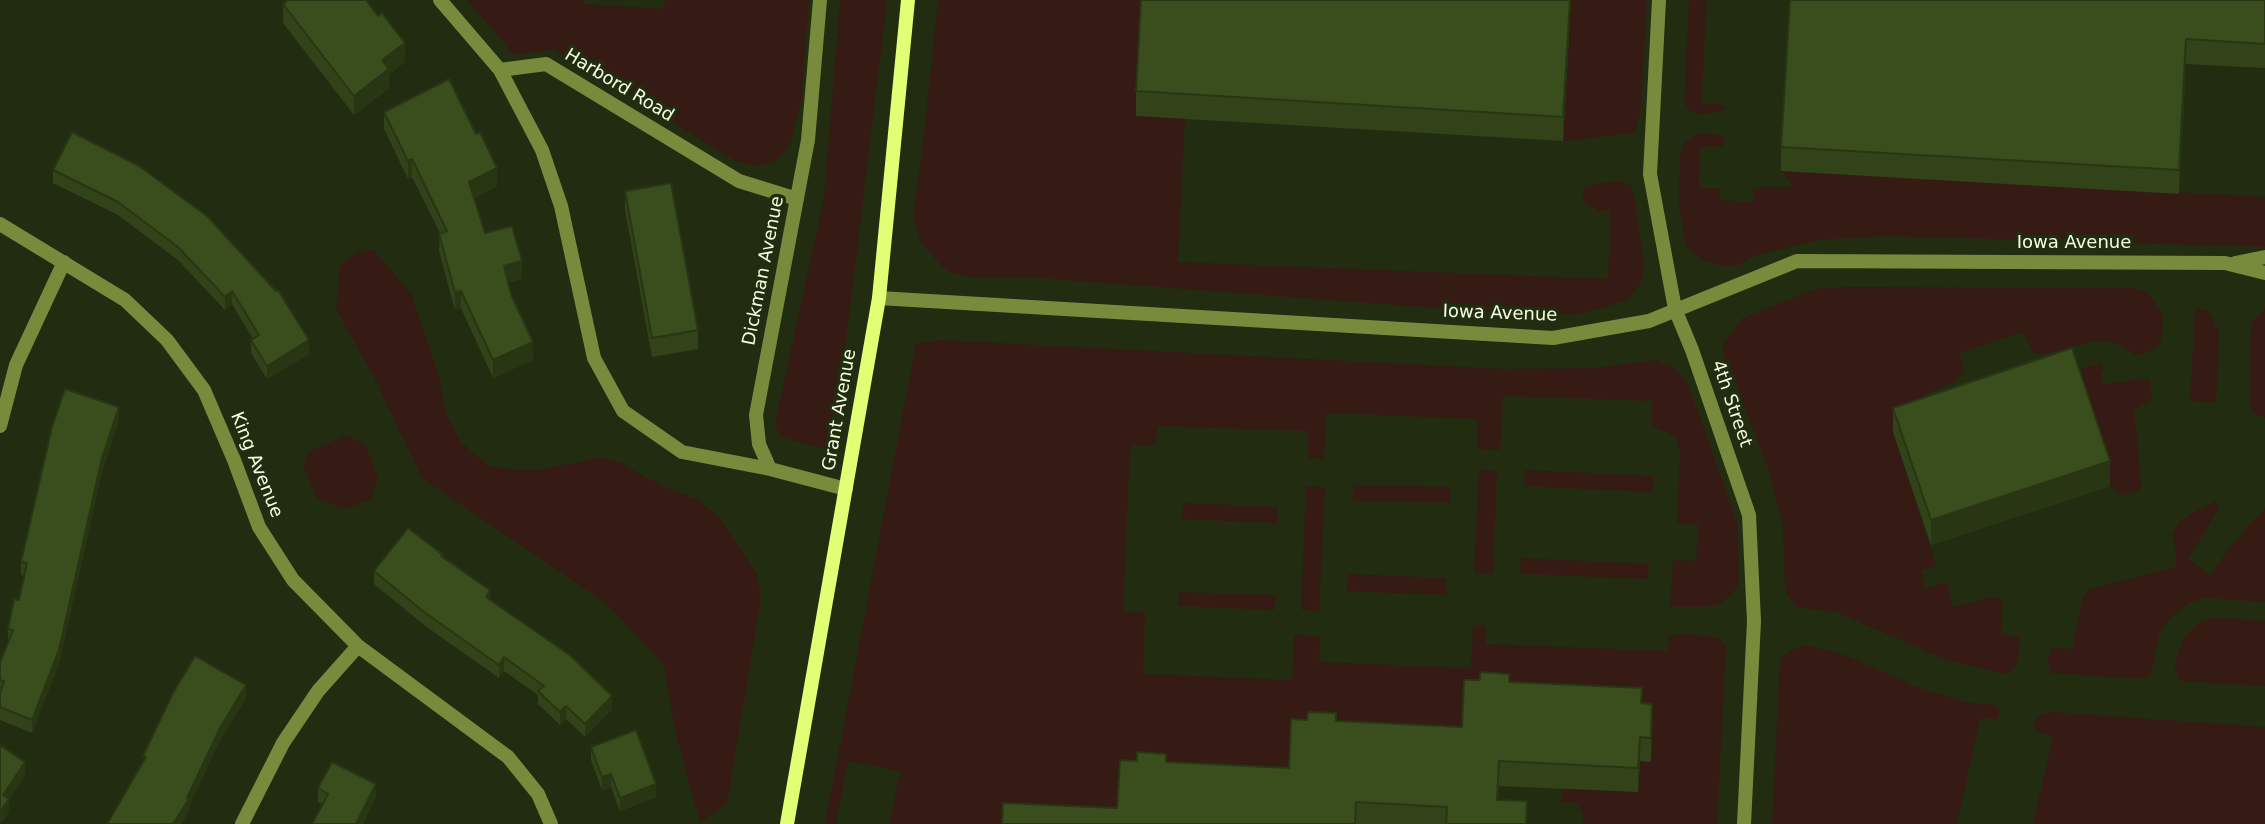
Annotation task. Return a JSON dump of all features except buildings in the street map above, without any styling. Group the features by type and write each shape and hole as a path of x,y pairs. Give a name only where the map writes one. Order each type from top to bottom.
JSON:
{"main road":[{"name":"Grant Avenue","path":"787,824 879,298 908,0"}],"street":[{"path":"440,0 500,70 542,150 561,206 594,358 623,411 682,452 770,469 846,489"},
{"name":"Dickman Avenue","path":"770,469 759,444 757,415 808,140 821,0"},
{"name":"4th Street","path":"1659,0 1650,174 1675,309 1692,349 1749,515 1754,621 1744,824"},
{"name":"Harbord Road","path":"500,70 546,64 739,181 797,199"},
{"name":"King Avenue","path":"0,224 125,300 167,340 204,390 259,527 293,580 358,646 508,757 538,794 551,824"},
{"name":"Iowa Avenue","path":"879,298 1553,338 1649,321 1797,261 2233,264 2265,257"},
{"path":"0,426 16,365 64,262"},
{"name":"Iowa Avenue","path":"2233,264 2265,273"},
{"path":"242,824 283,743 318,691 358,646"}],"shaded area":[{"path":"467,0 584,0 584,4 664,9 665,0 809,0 801,101 790,145 773,163 754,166 735,161 554,49 514,55"},
{"path":"840,0 887,0 842,374 829,450 781,437 775,424 824,197"},
{"path":"938,0 1142,0 1136,115 1185,119 1178,262 1608,279 1610,211 1599,211 1585,203 1582,193 1586,185 1621,181 1632,187 1635,202 1644,266 1641,282 1630,298 1607,307 1575,314 1515,314 1039,278 976,278 947,271 921,244 913,214"},
{"path":"1571,0 1647,0 1640,115 1634,133 1563,141"},
{"path":"1689,0 1706,0 1702,103 1719,104 1725,108 1721,112 1701,114 1690,111 1684,103"},
{"path":"1703,134 1721,135 1725,139 1724,146 1700,147 1699,188 1720,188 1720,200 1753,202 1753,187 1794,187 1781,171 2265,197 2265,247 1888,236 1817,240 1753,256 1739,265 1718,265 1702,259 1686,246 1679,203 1680,155 1685,142"},
{"path":"373,249 411,294 439,376 446,414 461,442 487,465 539,470 604,457 621,463 660,485 700,501 720,518 757,574 761,600 727,803 700,822 676,735 664,665 608,605 422,478 374,377 336,309 340,264 357,253"},
{"path":"2133,288 2148,293 2161,311 2163,325 2160,344 2146,353 2136,355 2123,346 2104,341 2041,355 2033,352 2023,332 1959,353 1964,371 1955,382 1925,394 1918,416 1893,432 1936,566 1921,570 1925,588 1947,582 1953,607 1992,597 2000,598 2001,635 2021,638 2016,667 2007,674 1949,661 1836,612 1796,607 1785,592 1783,527 1767,465 1734,380 1725,365 1723,344 1741,319 1815,289"},
{"path":"2195,308 2208,310 2219,332 2216,402 2190,401"},
{"path":"2265,308 2265,418 2253,413 2249,399 2251,323"},
{"path":"939,340 1503,369 1596,368 1657,360 1676,369 1687,382 1738,524 1739,584 1730,596 1719,604 1670,607 1673,560 1696,561 1698,524 1677,523 1680,452 1675,436 1652,426 1652,401 1503,396 1500,450 1477,449 1477,419 1326,413 1324,459 1308,458 1308,431 1157,426 1156,445 1130,445 1123,611 1145,612 1143,674 1292,680 1294,635 1320,636 1319,662 1471,668 1473,625 1486,626 1486,644 1668,651 1669,635 1691,634 1717,638 1726,645 1717,824 1583,824 1583,814 1576,803 1561,802 1562,788 1638,792 1640,761 1651,761 1462,751 1289,792 1118,824 890,824 900,771 848,761 836,824 825,824 916,344"},
{"path":"2101,363 2104,369 2101,375 2104,384 2149,378 2152,400 2134,410 2140,490 2122,496 2110,486 2072,372"},
{"path":"347,435 366,446 378,477 371,499 345,509 317,498 303,466 308,452"},
{"path":"1479,470 1497,471 1493,574 1474,572"},
{"path":"1525,470 1653,476 1652,492 1524,486"},
{"path":"1353,485 1450,487 1450,503 1353,501"},
{"path":"1306,486 1325,487 1319,611 1301,610"},
{"path":"2215,501 2219,508 2188,559 2210,575 2233,543 2265,508 2265,602 2206,598 2191,602 2171,617 2160,632 2150,676 2141,679 2051,673 2047,660 2052,648 2072,649 2083,597 2089,589 2176,567 2172,536 2180,520"},
{"path":"1183,503 1277,507 1277,523 1182,519"},
{"path":"1521,558 1649,564 1648,579 1520,574"},
{"path":"1348,574 1446,578 1446,595 1347,591"},
{"path":"1179,592 1275,595 1275,610 1178,606"},
{"path":"2214,617 2265,621 2265,686 2180,681 2174,666 2185,636 2198,623"},
{"path":"1805,645 1842,654 1917,687 1964,702 1995,705 2000,711 1998,719 1980,719 1957,824 1772,824 1780,659 1791,650"},
{"path":"2052,712 2265,727 2265,824 2033,824 2053,737 2036,731 2034,722 2041,714"}]}
